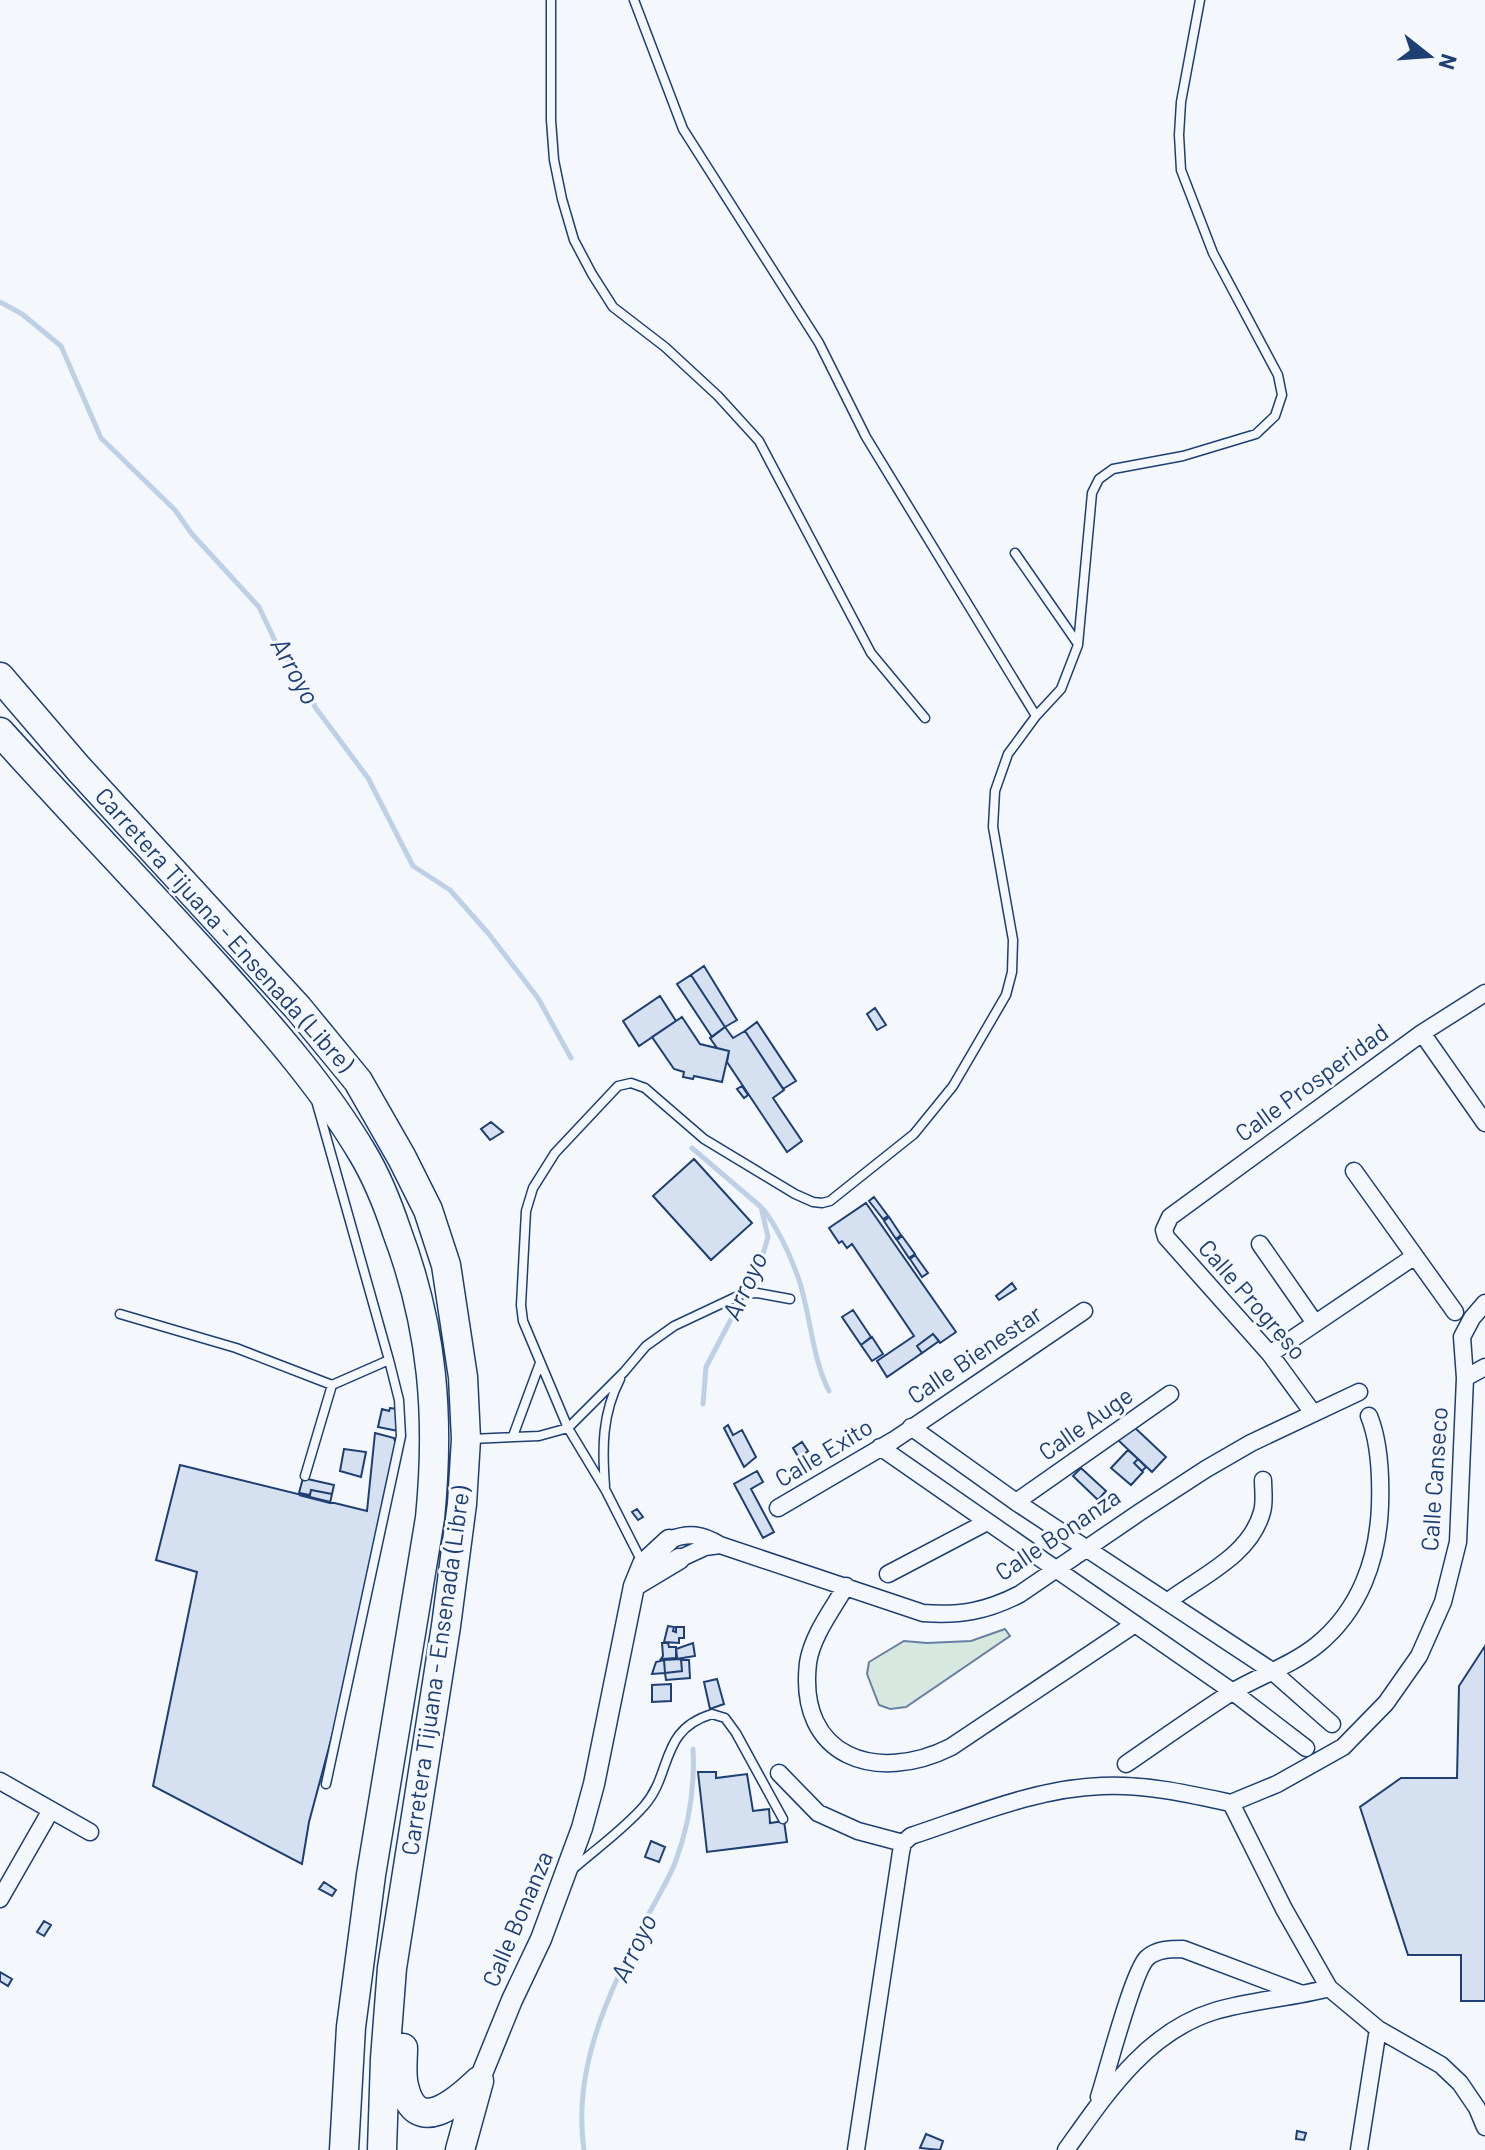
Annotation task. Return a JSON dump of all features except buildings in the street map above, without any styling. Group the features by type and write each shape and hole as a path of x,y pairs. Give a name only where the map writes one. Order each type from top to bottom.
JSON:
{"highway":[{"name":"Carretera Tijuana - Ensenada (Libre)","path":"0,677 78,768 280,987 358,1081 428,1210 446,1265 463,1377 466,1439 455,1568 392,1968 382,2150"},
{"name":"Carretera Tijuana - Ensenada (Libre)","path":"0,732 121,860 286,1044 363,1155 384,1197 420,1303 431,1360 436,1418 435,1468 430,1518 371,1875 351,2027 344,2150"},
{"path":"392,1968 403,2047 403,2084 415,2109 428,2113 443,2110 457,2102 479,2081"},
{"path":"460,2150 479,2081"}],"street":[{"name":"Calle Prosperidad","path":"1170,1217 1422,1033 1485,993"},
{"path":"1422,1033 1485,1123"},
{"path":"1354,1171 1455,1312"},
{"name":"Calle Progreso","path":"1170,1217 1164,1230 1166,1237 1270,1354 1313,1413"},
{"path":"1260,1244 1315,1323"},
{"path":"1270,1354 1415,1256"},
{"name":"Calle Canseco","path":"1231,1803 1277,1784 1343,1747 1386,1703 1419,1656 1443,1602 1458,1542 1465,1378 1462,1337 1485,1303"},
{"name":"Calle Bienestar","path":"887,1443 1084,1311"},
{"path":"1465,1378 1485,1367"},
{"name":"Calle Bonanza","path":"479,2081 566,1875 594,1784 643,1576 669,1540 695,1534 923,1613 951,1616 975,1613 998,1606 1206,1469 1251,1443 1359,1392"},
{"name":"Calle Auge","path":"1023,1498 1170,1394"},
{"path":"1126,1764 1233,1692 1317,1645 1343,1618 1367,1581 1379,1535 1377,1434 1369,1416"},
{"path":"911,1427 1023,1498 1087,1549 1272,1671 1332,1724"},
{"path":"887,1443 987,1522 1233,1692 1306,1748"},
{"name":"Calle Exito","path":"778,1508 887,1443"},
{"path":"1167,1602 1234,1555 1253,1535 1264,1509 1263,1480"},
{"path":"888,1574 987,1522"},
{"path":"643,1576 705,1547 720,1545"},
{"path":"846,1586 814,1640 808,1661 807,1692 813,1715 825,1736 842,1753 865,1762 891,1765 923,1758 951,1747 1135,1624"},
{"path":"779,1773 818,1813 858,1831 903,1843"},
{"path":"0,1781 90,1832"},
{"path":"856,2150 903,1843 911,1836 1010,1804 1059,1791 1102,1786 1149,1788 1231,1803 1284,1909 1329,1988 1378,2029 1441,2065 1460,2083 1477,2108 1485,2127"},
{"path":"0,1899 51,1810"},
{"path":"1097,2105 1134,1982 1145,1959 1166,1948 1183,1949 1303,1995"},
{"path":"1066,2150 1097,2105 1130,2066 1185,2023 1214,2011 1329,1988"},
{"path":"1359,2150 1378,2029"}],"lane":[{"path":"551,0 554,160 574,240 613,307 665,347 718,396 759,441 871,653 925,718"},
{"path":"634,0 683,129 819,343 866,437 1036,716"},
{"path":"643,1576 606,1491 568,1428 523,1321 521,1305 526,1211 533,1188 555,1153 618,1086 631,1083 645,1088 704,1139 795,1194 822,1203 830,1201 914,1134 953,1086 993,1020 1006,995 1012,972 1013,940 993,827 995,791 1008,754 1061,689 1078,645 1092,493 1099,479 1113,469 1183,456 1256,434 1275,416 1282,395 1278,375 1213,253 1181,170 1181,102 1200,0"},
{"path":"1015,553 1078,645"},
{"path":"309,1076 389,1360 399,1400 401,1436 326,1784"},
{"path":"466,1439 539,1436 568,1428 646,1346 674,1326 742,1294 757,1293 790,1299"},
{"path":"120,1314 236,1348 332,1385 389,1360"},
{"path":"513,1436 540,1363"},
{"path":"606,1491 602,1450 605,1422 611,1397 624,1372"},
{"path":"305,1476 332,1385"},
{"path":"566,1875 643,1808 652,1795 677,1736 688,1725 712,1714 725,1718 736,1733 783,1819"}],"shaded area":[{"path":"1005,1629 1010,1636 906,1707 890,1709 879,1705 867,1674 869,1662 904,1641 971,1641"}],"waterway":[{"name":"Arroyo","path":"0,302 22,314 61,346 101,438 175,510 192,534 259,607 277,645 300,676 315,707 368,778 413,866 450,890 488,933 538,998 571,1058"},
{"name":"Arroyo","path":"692,1148 761,1207 768,1237 760,1264 706,1367 703,1404"},
{"path":"764,1210 797,1273 819,1365 829,1391"},
{"name":"Arroyo","path":"584,2150 583,2090 588,2061 618,1976 680,1849 690,1807 693,1749"}]}
